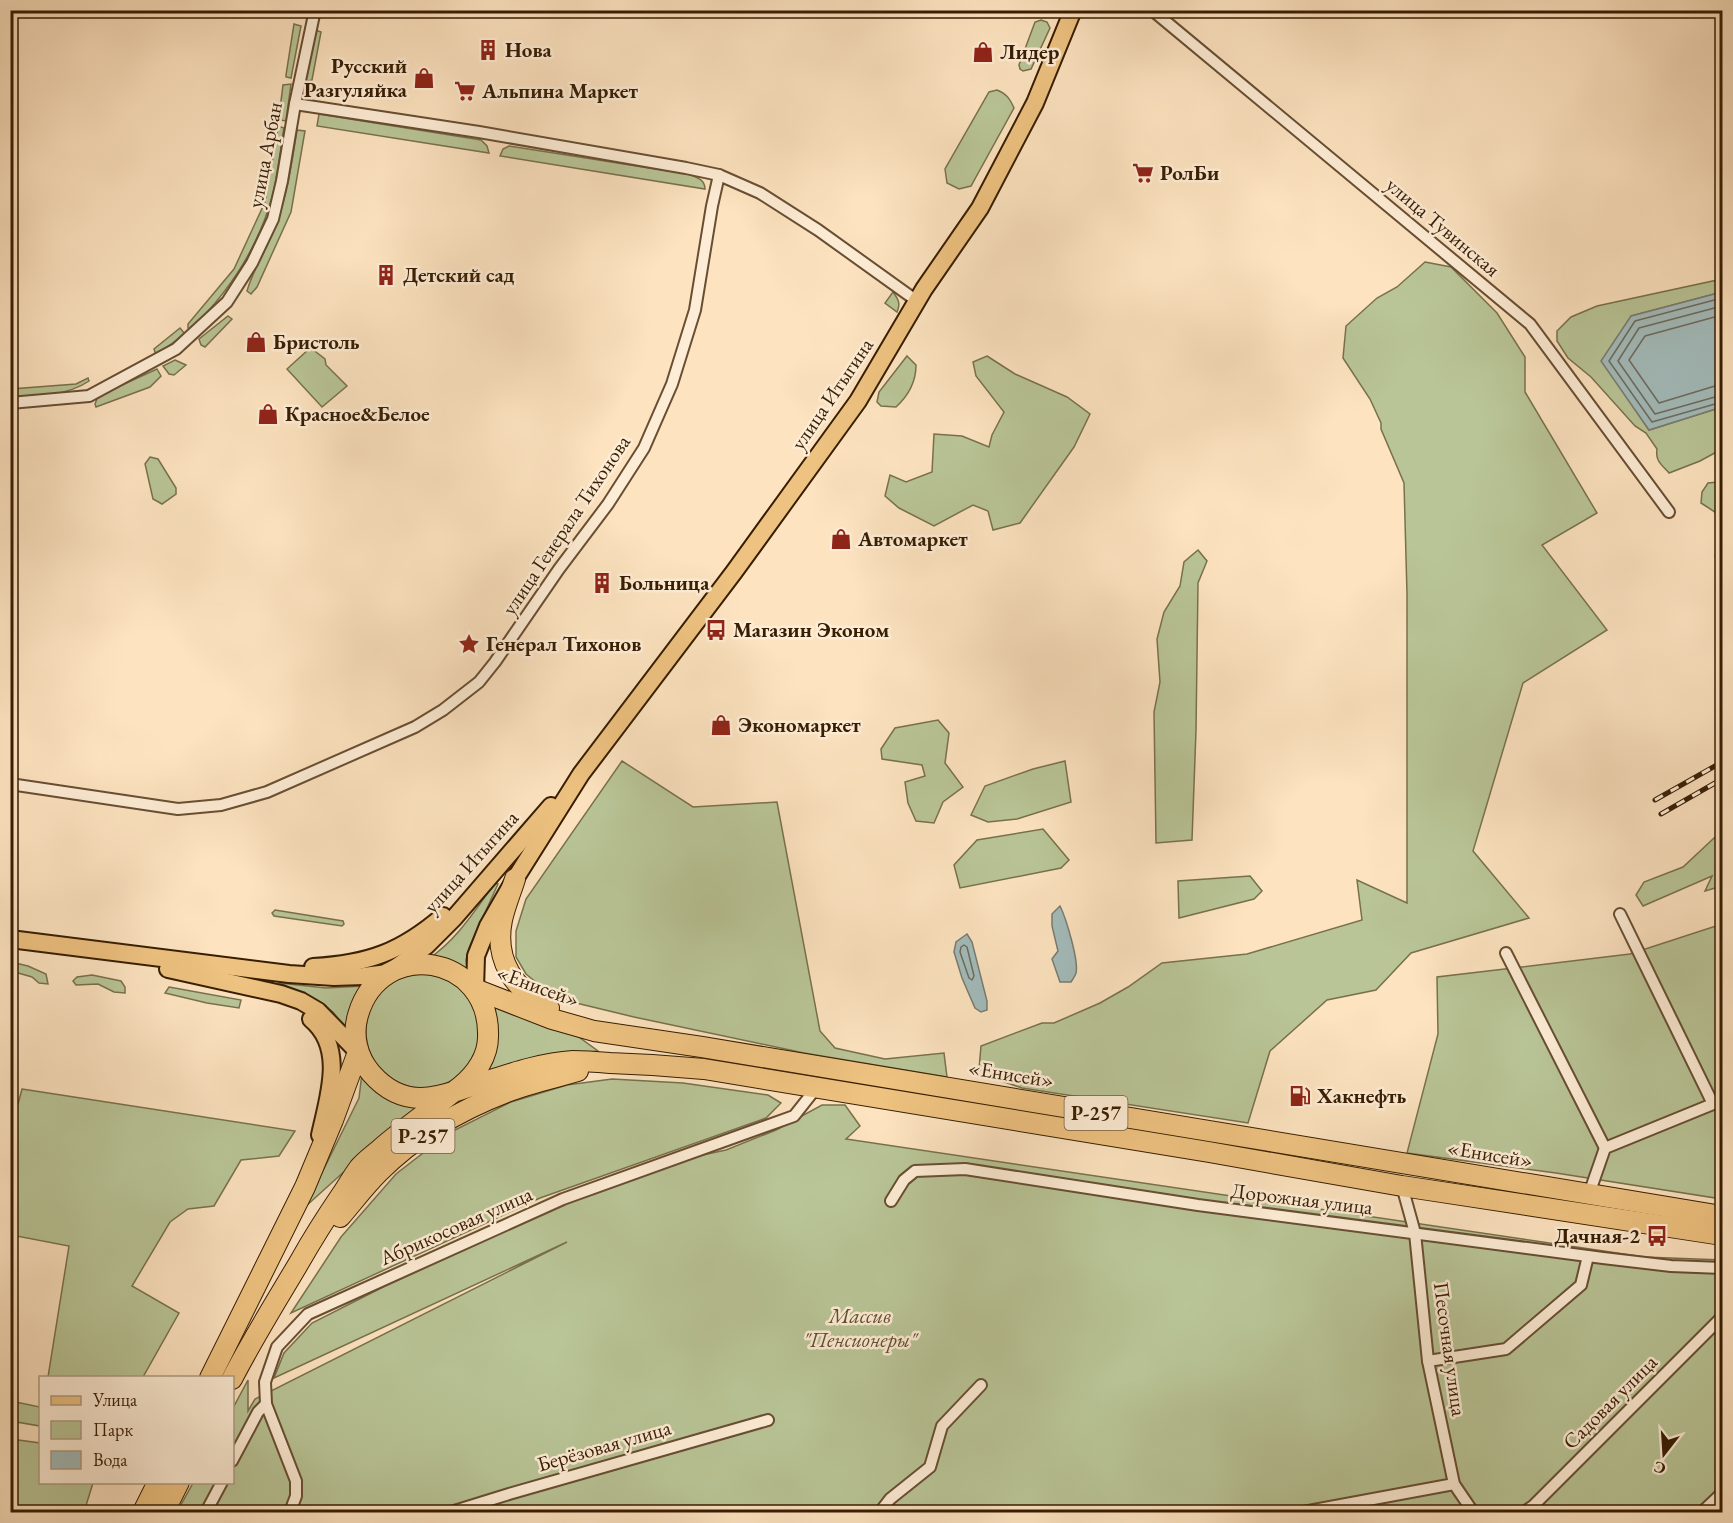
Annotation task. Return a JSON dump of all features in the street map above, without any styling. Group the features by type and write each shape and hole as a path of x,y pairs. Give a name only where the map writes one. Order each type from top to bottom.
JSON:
{"highway":[{"path":"515,879 502,921 501,943 504,960 513,981 533,1000 594,1031"},
{"name":"«Енисей»","path":"454,1092 435,1098 404,1095 378,1081 368,1070 358,1052 356,1021 361,1004 371,988 388,973 406,966 422,964 451,970 475,989 552,1019 594,1031 1722,1216"},
{"name":"«Енисей»","path":"234,1376 317,1231 360,1167 402,1130 454,1092 469,1079 481,1063 488,1043 489,1023 475,989"},
{"name":"«Енисей»","path":"210,1376 300,1197 333,1120 358,1052"},
{"name":"Р-257","path":"454,1092 545,1065 572,1061 658,1064"},
{"name":"«Енисей»","path":"658,1064 817,1087 1402,1186 1722,1235"},
{"name":"Р-257","path":"262,1324 365,1186 403,1149 441,1123 508,1091 552,1078 587,1069 658,1064"},
{"path":"143,1512 157,1484"},
{"path":"164,1512 178,1484"}],"main road":[{"name":"улица Итыгина","path":"388,973 426,946 581,774 734,572 858,401 917,301 980,208 1035,103 1073,10"},
{"name":"улица Итыгина","path":"475,989 476,956 488,926 581,774"},
{"path":"245,968 339,965 380,956 408,944 495,871"},
{"path":"10,940 289,974 334,977 388,973"},
{"path":"10,940 149,964 281,994 318,1011 358,1052"},
{"path":"231,983 289,1006 309,1017 320,1026 326,1038 332,1064 331,1085 313,1167"}],"street":[{"name":"улица Арбан","path":"10,404 89,396 176,349 227,302 252,263 273,219 315,10"},
{"name":"улица Тувинская","path":"1152,10 1530,324 1669,512"},
{"path":"295,104 479,132 686,168 719,176 760,194 818,230 917,301"},
{"name":"улица Генерала Тихонова","path":"10,784 178,809 221,805 267,792 415,727 443,710 479,682 608,504 644,448 672,384 695,310 719,176"},
{"path":"1605,1148 1718,1101 1620,914"},
{"path":"1506,953 1605,1148 1589,1194"},
{"name":"Абрикосовая улица","path":"290,1512 296,1496 296,1481 266,1404 265,1382 277,1347 308,1314 563,1199 794,1116 817,1087"},
{"name":"Дорожная улица","path":"891,1201 904,1180 915,1171 965,1169 1198,1205 1671,1266 1722,1268"},
{"name":"Песочная улица","path":"1402,1186 1415,1233 1428,1361 1454,1484 1473,1512"},
{"path":"1428,1361 1506,1349 1581,1285 1588,1256"},
{"name":"Садовая улица","path":"1524,1512 1533,1506 1722,1317"},
{"path":"880,1512 890,1499 930,1467 942,1426 981,1385"},
{"path":"234,1457 258,1412 266,1404"},
{"name":"Берёзовая улица","path":"451,1512 768,1420"},
{"path":"206,1512 221,1484"},
{"path":"1303,1512 1454,1484"},
{"path":"1702,1512 1722,1493"}],"green space":[{"path":"1041,20 1047,22 1050,28 1031,69 1023,71 1019,65 1035,22"},
{"path":"294,24 301,26 291,78 286,75"},
{"path":"315,30 321,32 312,80 309,81 305,80"},
{"path":"291,84 286,121 280,120 283,85"},
{"path":"997,90 1008,97 1014,108 971,186 959,189 947,183 945,169 989,92"},
{"path":"319,114 481,140 487,146 489,153 317,126"},
{"path":"278,128 284,128 274,189 259,234 229,285 190,330 188,324 234,269 265,202"},
{"path":"297,130 305,131 291,212 257,287 251,294 247,291 250,282 281,211"},
{"path":"509,146 688,174 702,181 705,189 500,156 503,149"},
{"path":"1425,262 1451,267 1497,313 1525,357 1525,392 1597,513 1542,545 1607,630 1523,683 1473,851 1529,918 1411,953 1376,990 1327,1000 1270,1051 1248,1123 1022,1088 996,1079 979,1069 981,1046 1042,1023 1054,1023 1100,1003 1162,963 1247,954 1362,920 1357,880 1407,903 1407,594 1404,483 1370,399 1343,358 1346,326 1377,298 1397,287"},
{"path":"1722,279 1722,292 1631,316 1626,396 1649,430 1722,407 1722,449 1700,461 1669,473 1657,457 1657,449 1646,433 1635,426 1591,377 1568,358 1557,341 1557,331 1571,317 1597,306"},
{"path":"893,292 899,306 897,312 885,303"},
{"path":"228,316 232,319 205,347 201,345 199,339"},
{"path":"180,328 185,334 156,355 154,349"},
{"path":"312,349 325,359 326,365 347,386 322,407 287,369"},
{"path":"907,356 916,365 915,377 910,388 896,407 881,406 877,402 879,392"},
{"path":"987,356 1015,374 1067,397 1090,414 1074,447 1020,523 993,530 988,511 973,505 934,526 899,508 885,496 890,475 906,482 932,472 934,434 962,436 989,447 992,435 1004,412 976,376 973,362"},
{"path":"175,360 186,365 174,375 169,374 163,366"},
{"path":"157,369 161,376 150,387 96,407 98,396"},
{"path":"88,378 89,381 71,390 41,395 11,396 11,389 76,384"},
{"path":"150,457 158,459 176,488 176,494 162,504 153,499 145,464"},
{"path":"1718,482 1722,485 1722,519 1701,503 1702,492 1708,483"},
{"path":"1722,541 1722,570 1715,556"},
{"path":"1198,550 1207,561 1198,583 1192,840 1156,843 1154,712 1160,682 1157,639 1164,612 1180,586 1184,562"},
{"path":"938,720 949,733 945,763 963,787 943,802 934,823 916,821 908,803 905,782 925,776 922,765 882,759 881,749 895,728"},
{"path":"622,761 693,807 777,802 820,1031 835,1048 885,1059 944,1053 947,1077 804,1053 572,1002 543,988 526,974 516,957 516,931 526,899"},
{"path":"1065,761 1071,802 1017,819 988,822 971,815 985,786 1033,769"},
{"path":"1043,829 1069,860 1061,868 960,888 954,865 977,840"},
{"path":"1722,833 1722,886 1705,891 1712,876 1643,906 1636,895 1644,882 1683,867"},
{"path":"1250,876 1262,891 1254,899 1179,918 1178,881"},
{"path":"495,883 498,884 469,948 466,960 468,975 428,959 456,934"},
{"path":"275,910 343,921 344,924 342,926 274,916 272,913"},
{"path":"1722,924 1722,1199 1407,1153 1438,1034 1437,977 1630,954"},
{"path":"11,962 46,974 48,984 39,983 32,977 11,971"},
{"path":"423,974 445,978 464,990 476,1009 480,1031 476,1053 464,1072 445,1084 423,1088 401,1084 382,1072 370,1053 366,1031 370,1009 382,990 401,978"},
{"path":"92,975 121,981 125,987 125,993 114,992 98,984 76,985 73,981 77,977"},
{"path":"279,983 326,988 364,986 348,1033 333,1012 316,1000"},
{"path":"169,987 241,1000 239,1008 207,1003 165,993"},
{"path":"491,1004 576,1035 598,1051 555,1056 479,1079"},
{"path":"362,1073 427,1105 390,1130 305,1207 359,1098"},
{"path":"612,1079 683,1083 768,1095 781,1103 766,1118 540,1198 291,1313 341,1237 396,1174 449,1133 511,1102 567,1085"},
{"path":"22,1089 295,1131 279,1156 241,1160 214,1206 188,1209 170,1222 132,1286 179,1313 144,1376 48,1376 69,1246 11,1235 11,1111 18,1104"},
{"name":"Массив \"Пенсионеры\"","path":"822,1105 845,1105 860,1126 846,1139 1644,1257 1722,1260 1722,1512 177,1512 192,1484 234,1484 234,1406 248,1380 248,1411 255,1399 567,1242 274,1378 284,1353 312,1323 385,1286 562,1205 698,1156 726,1150 776,1130"},
{"path":"11,1401 39,1407 39,1426 11,1421"},
{"path":"11,1439 39,1443 39,1484 93,1484 84,1512 11,1512"}],"water":[{"path":"1722,292 1722,407 1649,430 1601,361 1631,316"},
{"path":"1060,906 1076,959 1076,973 1071,982 1060,982 1052,959 1058,951 1052,926 1052,914"},
{"path":"967,934 972,942 987,1001 987,1010 981,1012 975,1008 954,952 956,942"}],"railway":[{"path":"1655,800 1722,762"},
{"path":"1661,814 1722,779"}],"place":[{"name":"Нова","path":"488,50"},
{"name":"Лидер","path":"983,52"},
{"name":"Русский Разгуляйка","path":"424,78"},
{"name":"Альпина Маркет","path":"465,91"},
{"name":"РолБи","path":"1143,173"},
{"name":"Детский сад","path":"386,275"},
{"name":"Бристоль","path":"256,342"},
{"name":"Красное&Белое","path":"268,414"},
{"name":"Автомаркет","path":"841,539"},
{"name":"Больница","path":"602,583"},
{"name":"Магазин Эконом","path":"716,630"},
{"name":"Генерал Тихонов","path":"469,644"},
{"name":"Экономаркет","path":"721,725"},
{"name":"Хакнефть","path":"1300,1096"},
{"name":"Дачная-2","path":"1657,1236"}]}
